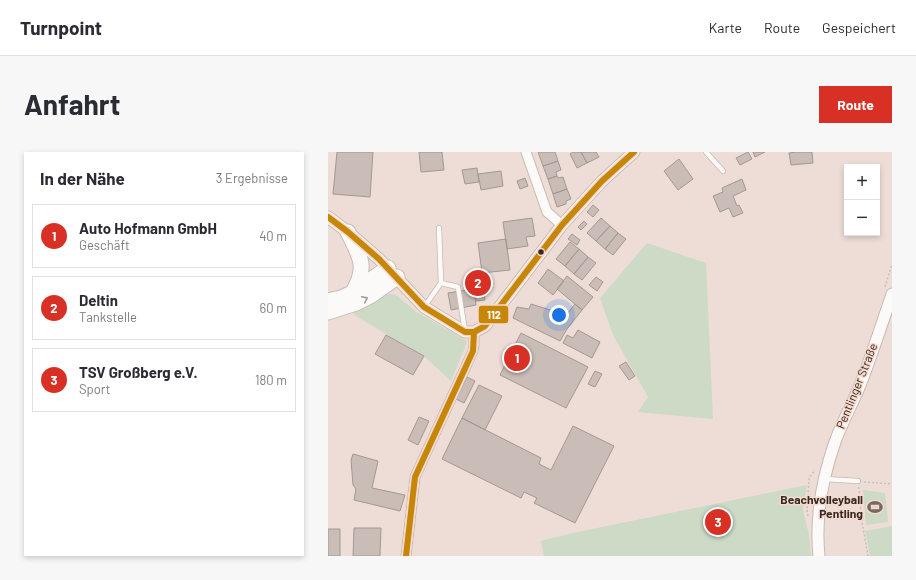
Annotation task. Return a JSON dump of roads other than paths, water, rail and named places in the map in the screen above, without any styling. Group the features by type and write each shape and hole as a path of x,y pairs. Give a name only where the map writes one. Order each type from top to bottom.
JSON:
{"highway":[{"path":"348,232 360,255 361,266 361,276 352,293"},
{"path":"328,301 341,298 392,272"},
{"path":"328,312 356,303 370,296 392,272"}],"street":[{"path":"526,152 547,212 562,225"},
{"path":"470,332 485,326 562,225 602,181 634,152"},
{"path":"328,217 379,259 424,307 470,332 474,344 473,351 415,477 406,556"},
{"name":"Pentlinger Straße","path":"819,556 819,508 824,479 835,441 861,384 892,294"}],"lane":[{"path":"706,152 723,171"},
{"path":"424,307 441,283 439,228"},
{"path":"441,283 458,287 470,332"},
{"path":"824,479 858,481"}],"place":[{"name":"Deltin","path":"478,283"},
{"name":"Auto Hofmann GmbH","path":"517,358"},
{"name":"Beachvolleyball Pentling","path":"875,507"},
{"name":"TSV Großberg e.V.","path":"718,522"}]}
